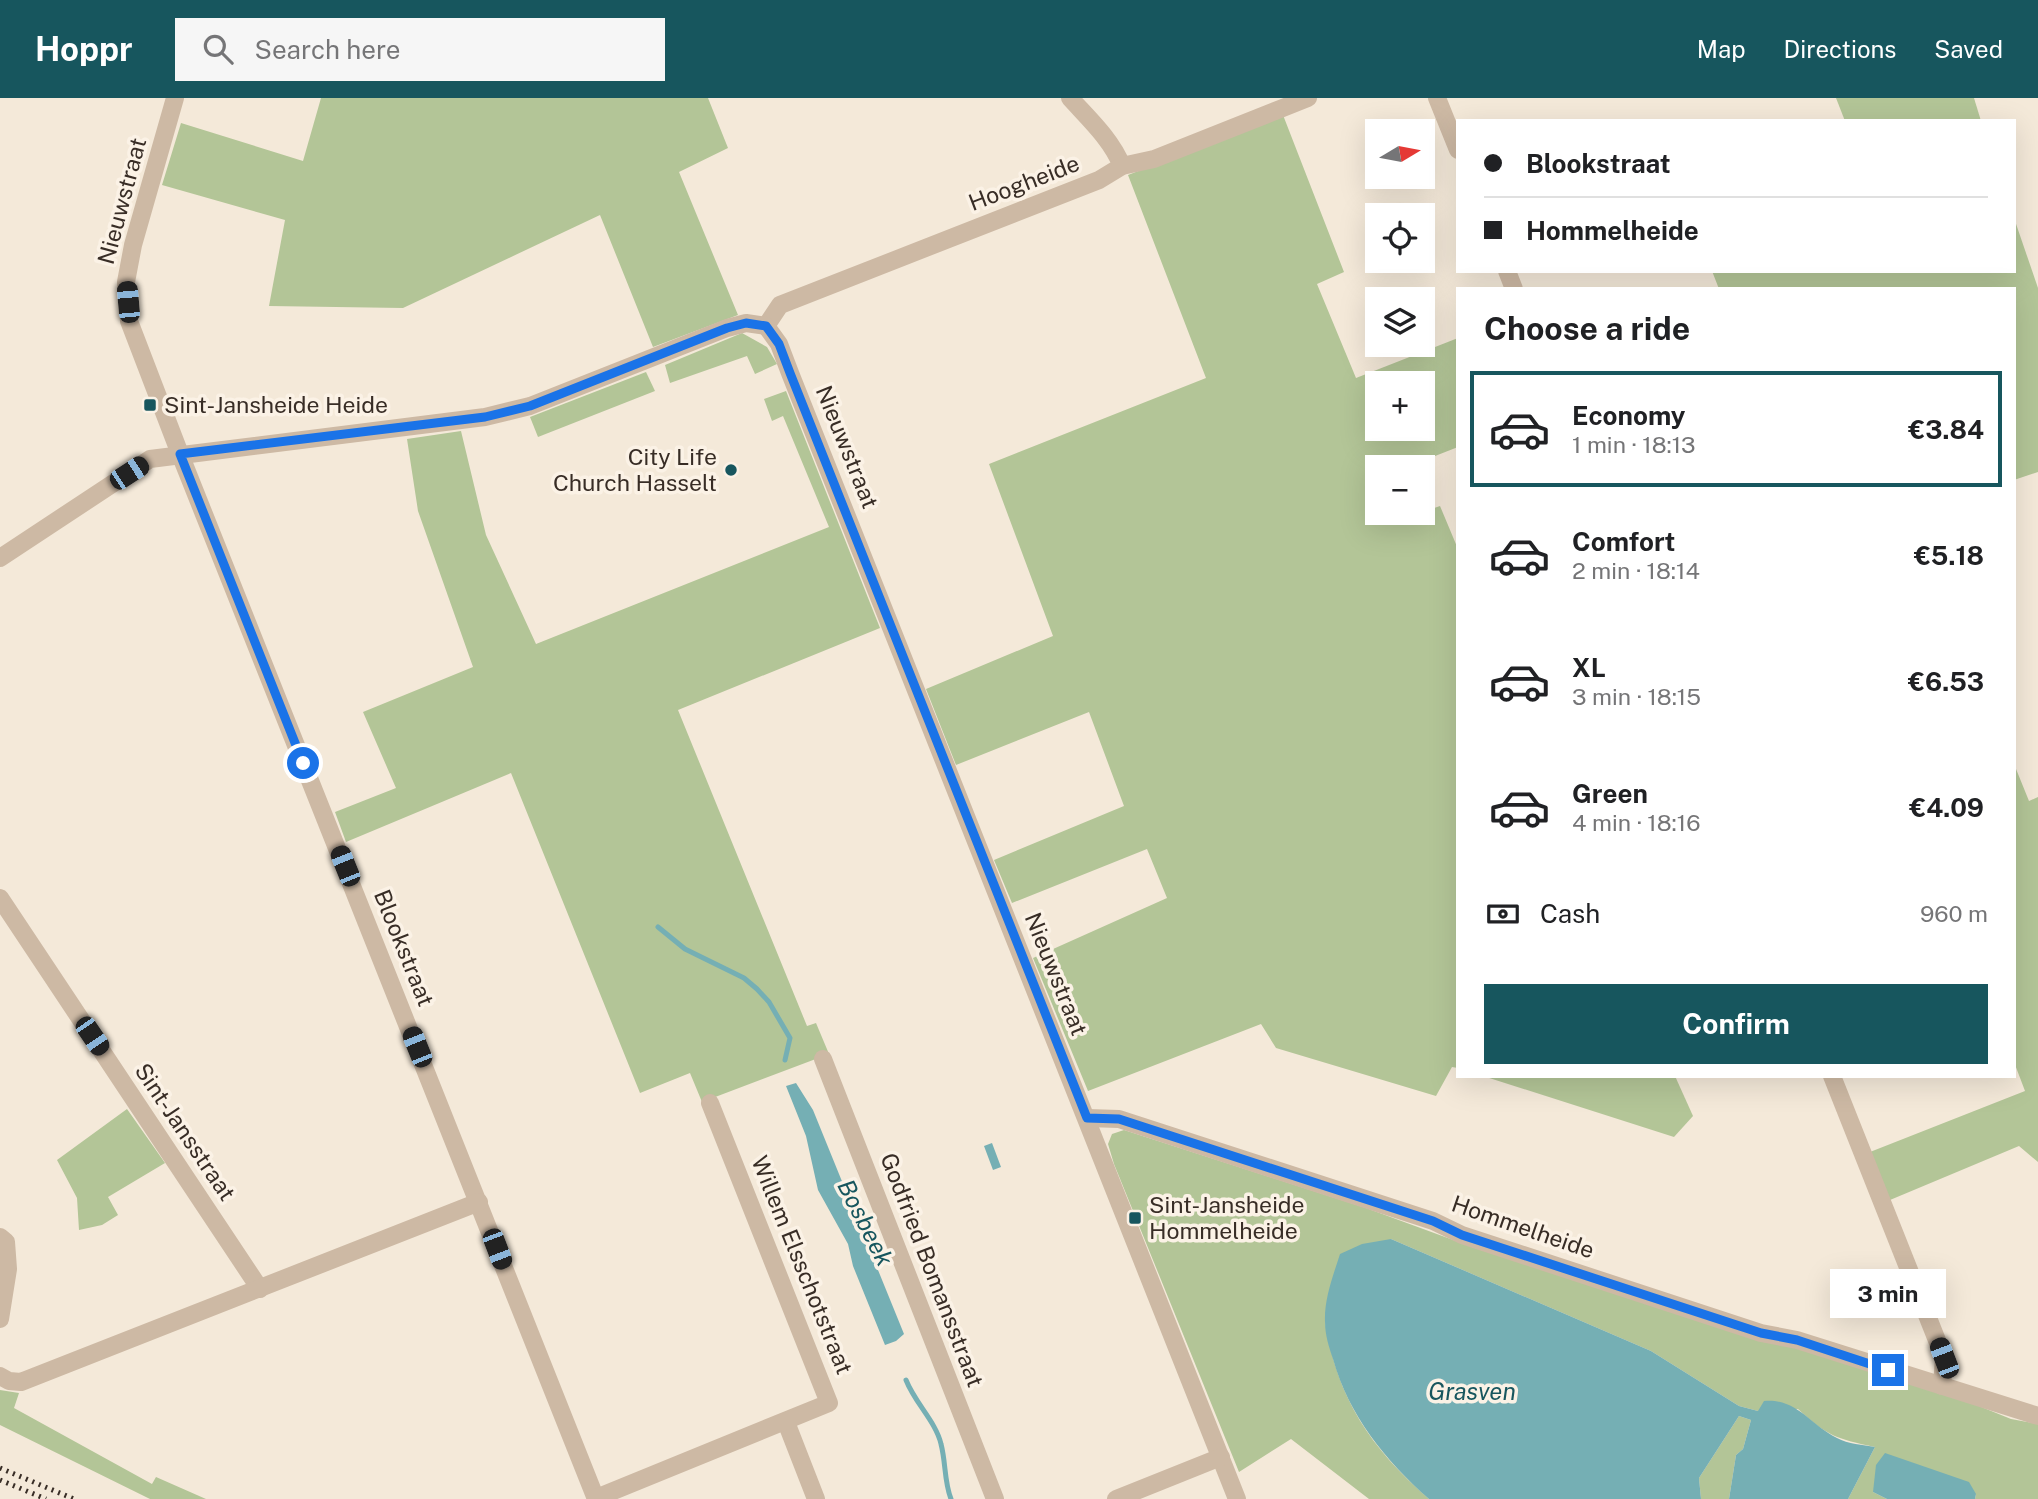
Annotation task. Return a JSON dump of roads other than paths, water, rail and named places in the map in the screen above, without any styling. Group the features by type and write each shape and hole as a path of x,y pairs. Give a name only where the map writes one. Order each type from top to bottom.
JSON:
{"street":[{"name":"Nieuwstraat","path":"175,98 133,245 126,282 130,321 180,454"},
{"path":"1070,98 1108,140 1122,166"},
{"name":"Hoogheide","path":"766,326 780,305 1099,180 1122,166 1154,159 1308,98"},
{"path":"1437,98 1456,145"},
{"path":"0,558 150,458 485,417 530,406 727,328 746,323 766,326"},
{"name":"Nieuwstraat","path":"766,326 779,344 1237,1499"},
{"name":"Blookstraat","path":"180,454 596,1498"},
{"name":"Sint-Jansstraat","path":"0,898 260,1289"},
{"name":"Godfried Bomansstraat","path":"823,1059 995,1499"},
{"path":"1833,1078 1944,1358 1942,1386"},
{"name":"Willem Elsschotstraat","path":"596,1498 829,1403 710,1102"},
{"name":"Hommelheide","path":"1087,1118 1119,1119 1433,1221 1462,1235 1735,1324 1797,1340 2038,1416"},
{"path":"0,1376 9,1381 21,1382 479,1202"},
{"path":"0,1237 6,1242 8,1269 0,1318"},
{"path":"786,1422 816,1499"},
{"path":"1116,1499 1221,1457"}],"water":[{"path":"796,1083 813,1110 904,1334 885,1345 853,1266 848,1244 818,1190 806,1136 786,1086"},
{"path":"992,1143 1001,1167 993,1170 984,1146"},
{"name":"Grasven","path":"1391,1239 1651,1351 1739,1406 1758,1411 1764,1401 1786,1404 1837,1438 1875,1447 1848,1499 1729,1499 1736,1455 1743,1449 1751,1420 1739,1416 1699,1478 1701,1499 1429,1499 1398,1469 1370,1436 1340,1380 1326,1332 1327,1296 1340,1254 1362,1244"},
{"path":"1885,1453 1969,1482 1976,1494 1975,1499 1887,1499 1873,1492 1876,1465"}],"waterway":[{"name":"Bosbeek","path":"658,927 685,949 744,978 757,989 769,1002 790,1038 785,1060"},
{"name":"Bosbeek","path":"906,1380 938,1436 951,1499"}],"railway":[{"path":"0,1468 74,1499"},
{"path":"0,1480 46,1499"}],"place":[{"name":"Sint-Jansheide Heide","path":"150,405"},
{"name":"City Life Church Hasselt","path":"731,470"},
{"name":"Sint-Jansheide Hommelheide","path":"1135,1218"}]}
